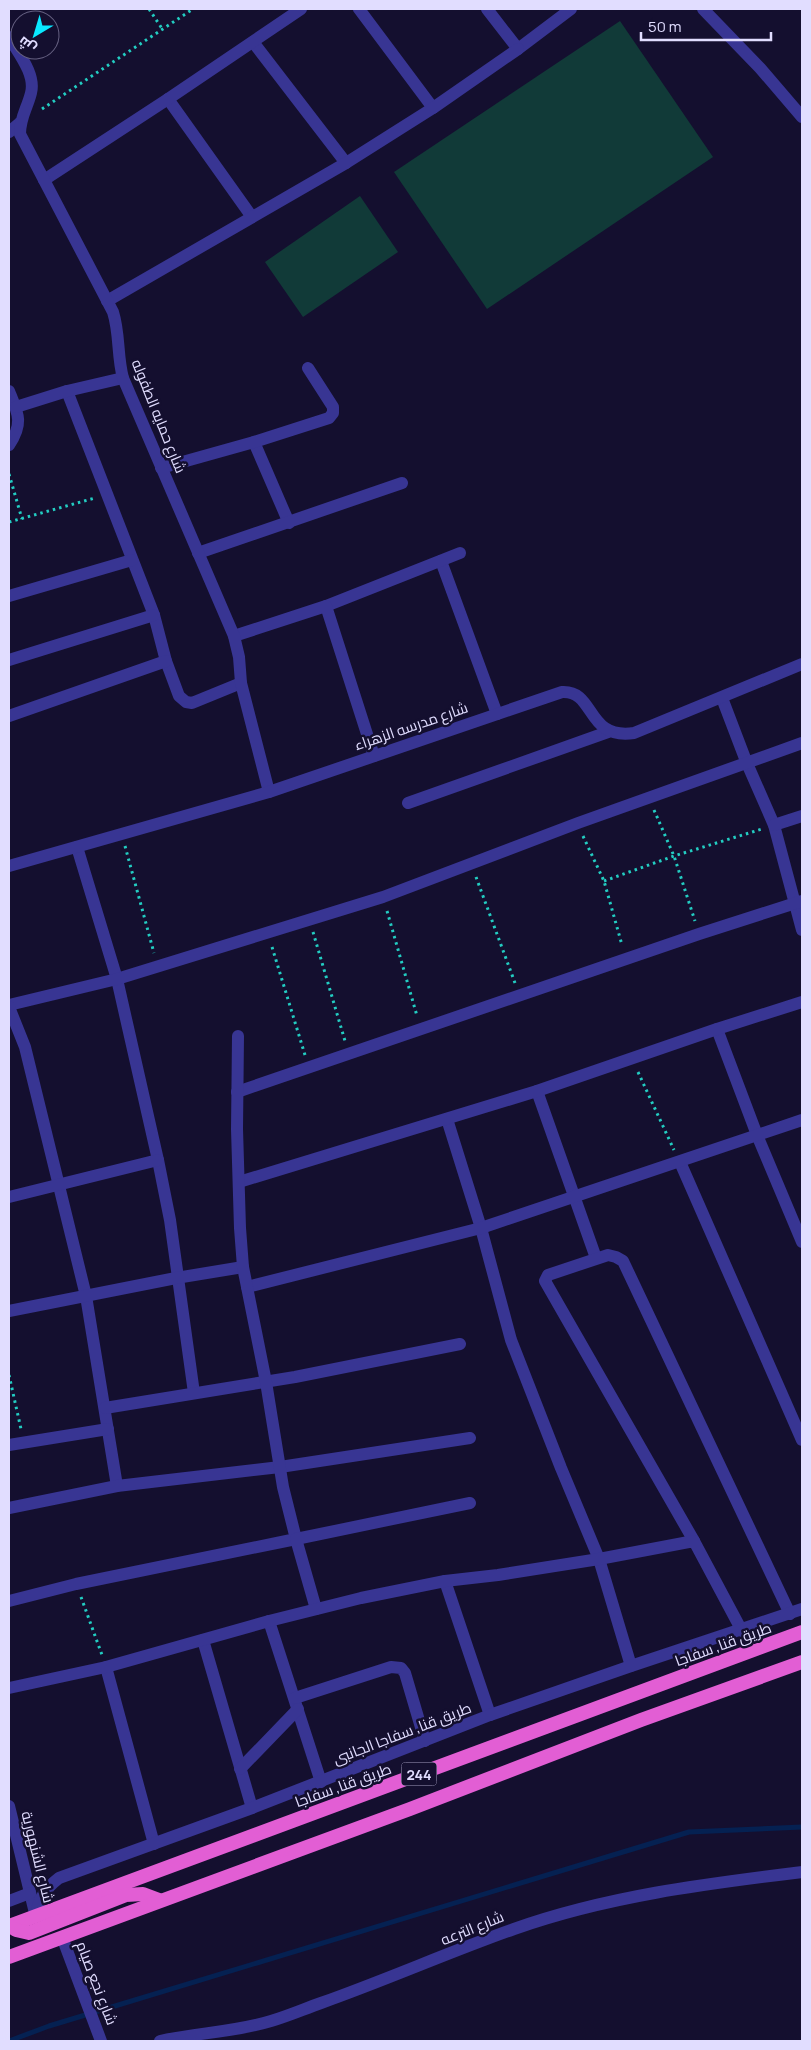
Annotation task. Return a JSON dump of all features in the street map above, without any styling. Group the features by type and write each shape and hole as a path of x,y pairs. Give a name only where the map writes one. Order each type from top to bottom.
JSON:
{"highway":[{"name":"طريق قنا, سفاجا","path":"36,1915 802,1632"},
{"name":"244","path":"9,1957 802,1662"},
{"path":"9,1924 16,1930 29,1932 126,1895 143,1894 159,1900"},
{"name":"244","path":"9,1924 36,1915"}],"street":[{"path":"44,180 301,9"},
{"path":"359,9 432,108"},
{"path":"487,9 518,49"},
{"path":"107,301 346,163 432,108 518,49 571,9"},
{"path":"703,9 760,68 802,117"},
{"path":"9,37 30,75 32,85 31,95 20,123 9,132"},
{"path":"253,42 346,163"},
{"path":"168,99 252,217"},
{"name":"شارع حمايه الطفوله","path":"20,123 20,134 24,144 107,301 116,324 119,365 123,378 234,636 241,683 269,792"},
{"path":"161,468 254,442 329,418 333,413 333,408 308,368"},
{"path":"16,407 67,391 123,378"},
{"path":"9,391 20,422 15,436 9,445"},
{"path":"67,391 154,615 166,661 179,696 186,702 192,703 241,683"},
{"path":"254,442 289,523"},
{"path":"198,553 402,483"},
{"path":"234,636 326,606 460,553"},
{"path":"9,596 132,560"},
{"path":"441,561 497,714"},
{"path":"326,606 374,756"},
{"path":"9,660 154,615"},
{"path":"9,716 166,661"},
{"path":"408,803 608,732 621,735 634,733 802,664"},
{"name":"شارع مدرسه الزهراء","path":"9,866 269,792 562,692 569,692 581,699 608,732"},
{"path":"722,698 746,761 774,825 799,902 802,930"},
{"path":"117,1486 86,1296 25,1047 9,1006 117,979 383,897 578,823 802,742"},
{"path":"774,825 802,816"},
{"path":"77,847 117,979 158,1160 170,1220 176,1278 194,1393"},
{"path":"238,1092 420,1028 799,902"},
{"path":"239,1182 537,1091 802,1002"},
{"path":"717,1029 757,1135 802,1242"},
{"path":"238,1036 239,1182 243,1267 266,1382 280,1467 296,1538 316,1608"},
{"path":"537,1091 576,1196 596,1258"},
{"path":"448,1119 481,1228 511,1340 599,1559 631,1666"},
{"path":"247,1287 481,1228 802,1120"},
{"path":"9,1197 158,1160"},
{"path":"680,1162 802,1440"},
{"path":"742,1630 545,1281 548,1275 608,1255 623,1261 790,1614"},
{"path":"9,1311 176,1278 243,1267"},
{"path":"104,1408 266,1382 460,1344"},
{"path":"9,1445 108,1429"},
{"path":"9,1508 117,1486 280,1467 470,1438"},
{"path":"9,1601 76,1584 470,1503"},
{"path":"9,1688 106,1667 316,1608 445,1581 498,1575 694,1542"},
{"path":"445,1581 490,1716"},
{"name":"طريق قنا, سفاجا الجانبى","path":"36,1915 39,1900 47,1887 59,1878 252,1808 490,1716 631,1666 802,1609"},
{"path":"270,1621 321,1782"},
{"path":"203,1640 252,1808"},
{"path":"106,1667 154,1844"},
{"path":"240,1769 296,1703 391,1667 400,1668 404,1672 425,1741"},
{"name":"شارع الشنهورية","path":"9,1806 36,1915"},
{"name":"شارع الترعه","path":"160,2041 189,2034 244,2027 271,2021 392,1978 514,1929 576,1909 639,1895 802,1872"},
{"path":"9,1901 30,1892"},
{"name":"شارع نجع صيام","path":"62,1937 100,2037"}],"path":[{"path":"149,9 163,30"},
{"path":"20,123 193,9"},
{"path":"9,474 22,518"},
{"path":"9,522 108,494"},
{"path":"648,798 674,856 699,934"},
{"path":"578,823 604,881 627,960"},
{"path":"604,881 674,856 774,825"},
{"path":"122,834 157,966"},
{"path":"471,864 519,995"},
{"path":"383,897 420,1028"},
{"path":"310,920 349,1054"},
{"path":"267,932 309,1068"},
{"path":"632,1059 680,1162"},
{"path":"9,1376 24,1442"},
{"path":"76,1584 106,1667"}],"green space":[{"path":"620,21 713,157 487,309 394,172"},
{"path":"360,196 398,252 303,317 265,262"}],"waterway":[{"path":"9,2041 49,2026 689,1832 802,1827"}]}
